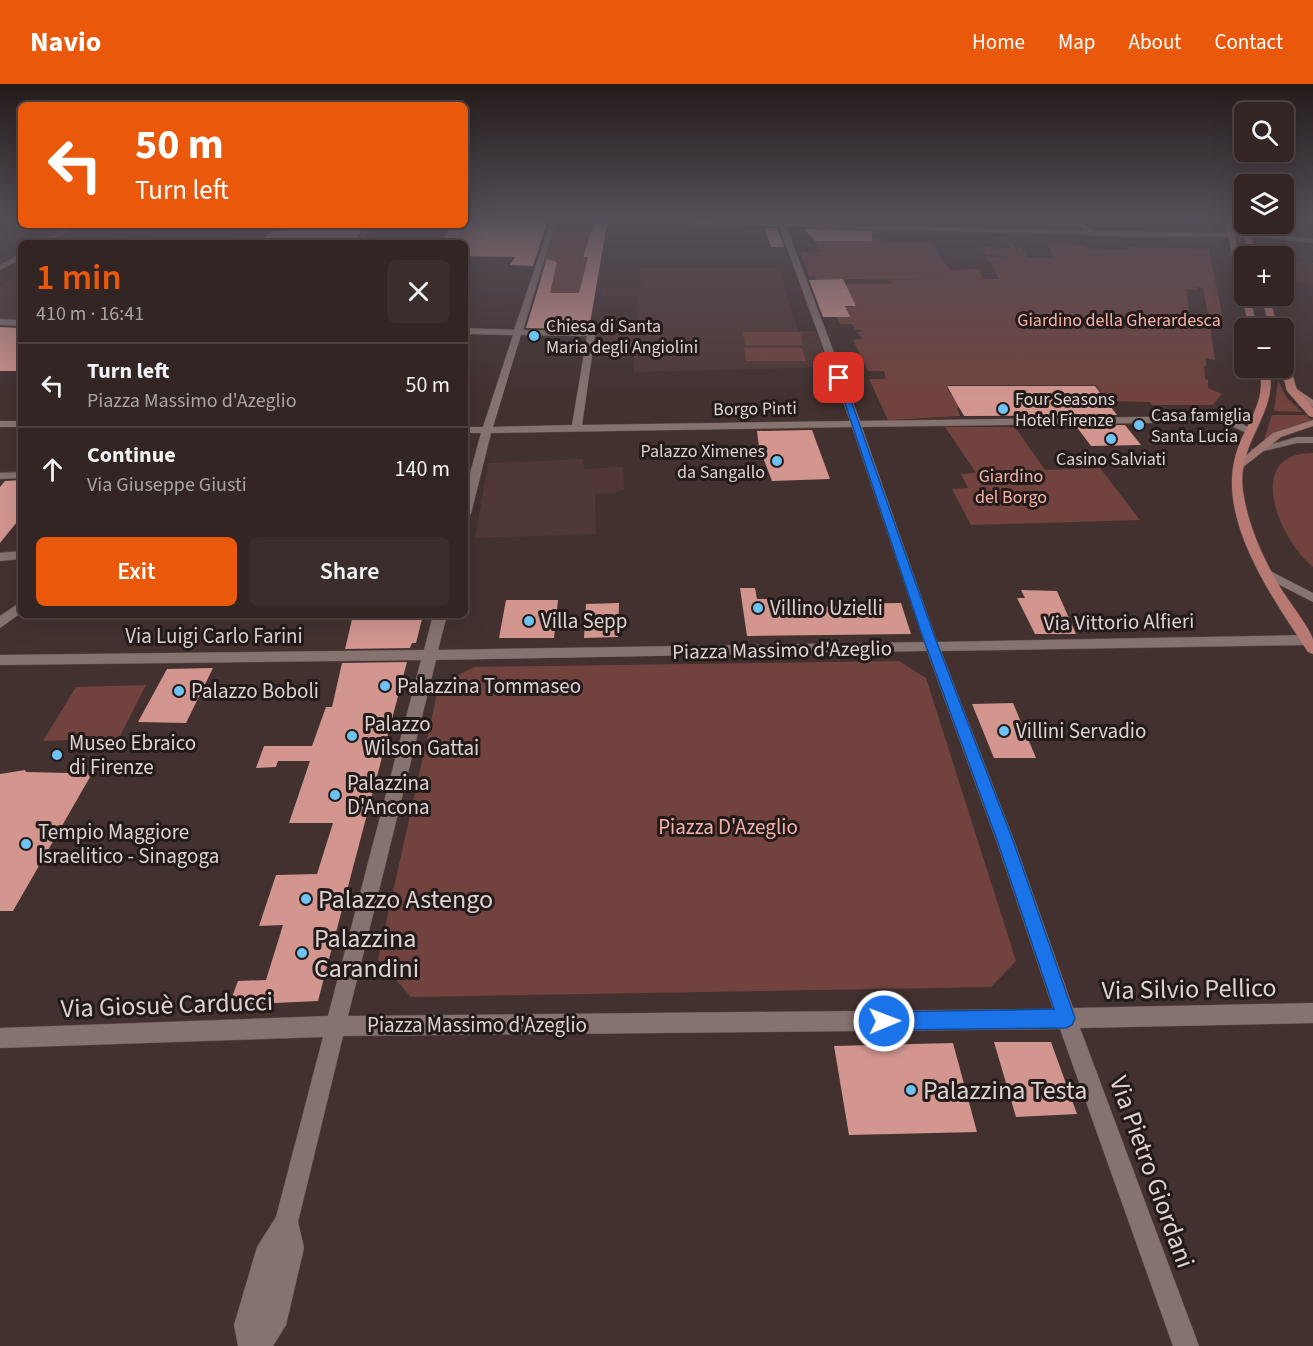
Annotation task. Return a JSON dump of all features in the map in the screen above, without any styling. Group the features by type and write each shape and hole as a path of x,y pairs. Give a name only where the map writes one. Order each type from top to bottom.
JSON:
{"main road":[{"path":"1266,378 1268,396 1249,431 1238,466 1239,504 1248,534 1266,573 1310,644"},
{"path":"1288,378 1297,399 1313,414"}],"street":[{"path":"468,502 486,430 535,278"},
{"path":"802,278 856,425 933,648 1006,843 1066,1018"},
{"path":"0,322 18,323"},
{"path":"468,331 591,334 576,429"},
{"path":"1291,389 1313,404"},
{"name":"Borgo Pinti","path":"468,430 1226,420 1249,431"},
{"path":"1238,466 1256,450 1284,431 1313,423"},
{"path":"0,424 18,424"},
{"path":"1256,450 1297,440 1313,440"},
{"path":"0,476 18,475"},
{"path":"0,557 18,555"},
{"path":"1266,573 1313,599"},
{"path":"0,623 18,608"},
{"path":"429,656 439,618"},
{"name":"Via Vittorio Alfieri","path":"933,648 1310,644"},
{"name":"Piazza Massimo d'Azeglio","path":"933,648 429,656 335,1026 1066,1018"},
{"name":"Via Luigi Carlo Farini","path":"0,660 429,656"},
{"name":"Via Silvio Pellico","path":"1066,1018 1313,1013"},
{"name":"Via Pietro Giordani","path":"1066,1018 1186,1346"},
{"path":"251,1346 247,1325 269,1247 285,1222 335,1026"},
{"name":"Via Giosuè Carducci","path":"0,1038 335,1026"},
{"path":"258,1346 273,1325 292,1248 285,1222"}],"shaded area":[{"path":"13,278 18,278 18,321 0,320 0,286"},
{"path":"640,278 782,278 798,331 816,331 829,367 634,372 634,355 591,355 594,334 635,334 638,296 601,296 602,288 638,288 643,281 640,281"},
{"path":"1294,278 1313,278 1313,284 1294,282"},
{"path":"583,459 584,469 623,467 624,489 595,494 596,534 475,538 488,463"}],"green space":[{"path":"540,278 583,278 579,293 550,293 551,278"},
{"name":"Giardino della Gherardesca","path":"1215,278 1224,324 1210,324 1215,360 1206,358 1206,366 1204,366 1208,388 1222,394 1213,405 1152,405 1150,402 1108,401 1096,385 946,385 950,394 957,394 965,408 957,408 960,416 888,420 869,379 886,379 884,371 868,371 853,340 863,339 856,332 864,331 855,329 852,324 840,324 837,317 849,316 845,307 857,306 840,284 892,284 890,280 967,280 816,279","holes":["1203,288 1209,320 1190,317 1186,289"]},
{"path":"743,332 800,332 803,345 745,345"},
{"path":"744,348 802,348 806,361 746,361"},
{"path":"1278,381 1287,398 1302,412 1274,411"},
{"path":"1272,415 1306,415 1311,420 1275,432 1264,440"},
{"name":"Giardino del Borgo","path":"945,427 1015,427 1045,470 1100,468 1140,520 971,525 952,489 968,488 961,474 976,473"},
{"path":"1313,453 1313,567 1289,538 1280,520 1274,500 1273,482 1278,467 1291,457"},
{"name":"Piazza D'Azeglio","path":"899,661 926,678 1016,961 991,987 411,997 378,959 439,685 474,667"},
{"path":"146,685 119,738 43,741 76,687"}],"building":[{"path":"541,278 553,278 550,293 579,293 583,278 598,278 589,329 526,328"},
{"path":"843,279 856,306 845,306 850,317 823,317 809,280"},
{"path":"0,327 18,328 18,371 0,371"},
{"path":"947,386 1095,386 1117,415 964,416"},
{"name":"Casino Salviati","path":"1125,425 1141,445 1091,446 1076,426"},
{"name":"Palazzo Ximenes da Sangallo","path":"812,430 830,479 772,481 759,447 757,431"},
{"path":"18,480 18,521 0,543 0,487 5,481"},
{"path":"740,588 755,588 757,599 771,599 773,609 841,606 840,604 901,603 911,634 747,636"},
{"path":"1021,590 1057,591 1076,634 1035,634 1017,598 1025,598"},
{"name":"Villa Sepp","path":"506,600 558,600 554,638 499,638"},
{"path":"619,603 618,637 584,638 586,604"},
{"path":"352,618 422,618 416,643 412,643 410,648 345,649"},
{"path":"407,662 318,1001 229,1005 238,981 266,980 283,925 259,926 276,875 317,874 333,823 289,823 310,761 278,761 276,767 256,768 264,746 312,746 326,707 332,707 342,663"},
{"name":"Palazzo Boboli","path":"213,668 186,723 138,722 167,669"},
{"name":"Villini Servadio","path":"1013,703 1036,758 994,758 972,704"},
{"name":"Tempio Maggiore Israelitico - Sinagoga","path":"76,769 85,769 90,777 13,911 0,911 0,774 25,770 26,772 69,773"},
{"path":"994,1042 1051,1042 1077,1114 1016,1117"},
{"name":"Palazzina Testa","path":"953,1043 977,1132 849,1135 834,1046"}],"place":[{"name":"Chiesa di Santa Maria degli Angiolini","path":"534,336"},
{"name":"Four Seasons Hotel Firenze","path":"1003,409"},
{"name":"Casa famiglia Santa Lucia","path":"1139,425"},
{"name":"Casino Salviati","path":"1111,439"},
{"name":"Palazzo Ximenes da Sangallo","path":"777,461"},
{"name":"Villino Uzielli","path":"758,608"},
{"name":"Villa Sepp","path":"529,621"},
{"name":"Palazzina Tommaseo","path":"385,686"},
{"name":"Palazzo Boboli","path":"179,691"},
{"name":"Villini Servadio","path":"1004,731"},
{"name":"Palazzo Wilson Gattai","path":"352,736"},
{"name":"Museo Ebraico di Firenze","path":"57,755"},
{"name":"Palazzina D'Ancona","path":"335,795"},
{"name":"Tempio Maggiore Israelitico - Sinagoga","path":"26,844"},
{"name":"Palazzo Astengo","path":"306,899"},
{"name":"Palazzina Carandini","path":"302,953"},
{"name":"Palazzina Testa","path":"911,1090"}],"route":[{"path":"839,378 928,635 1006,843 1066,1018 884,1021"}]}
